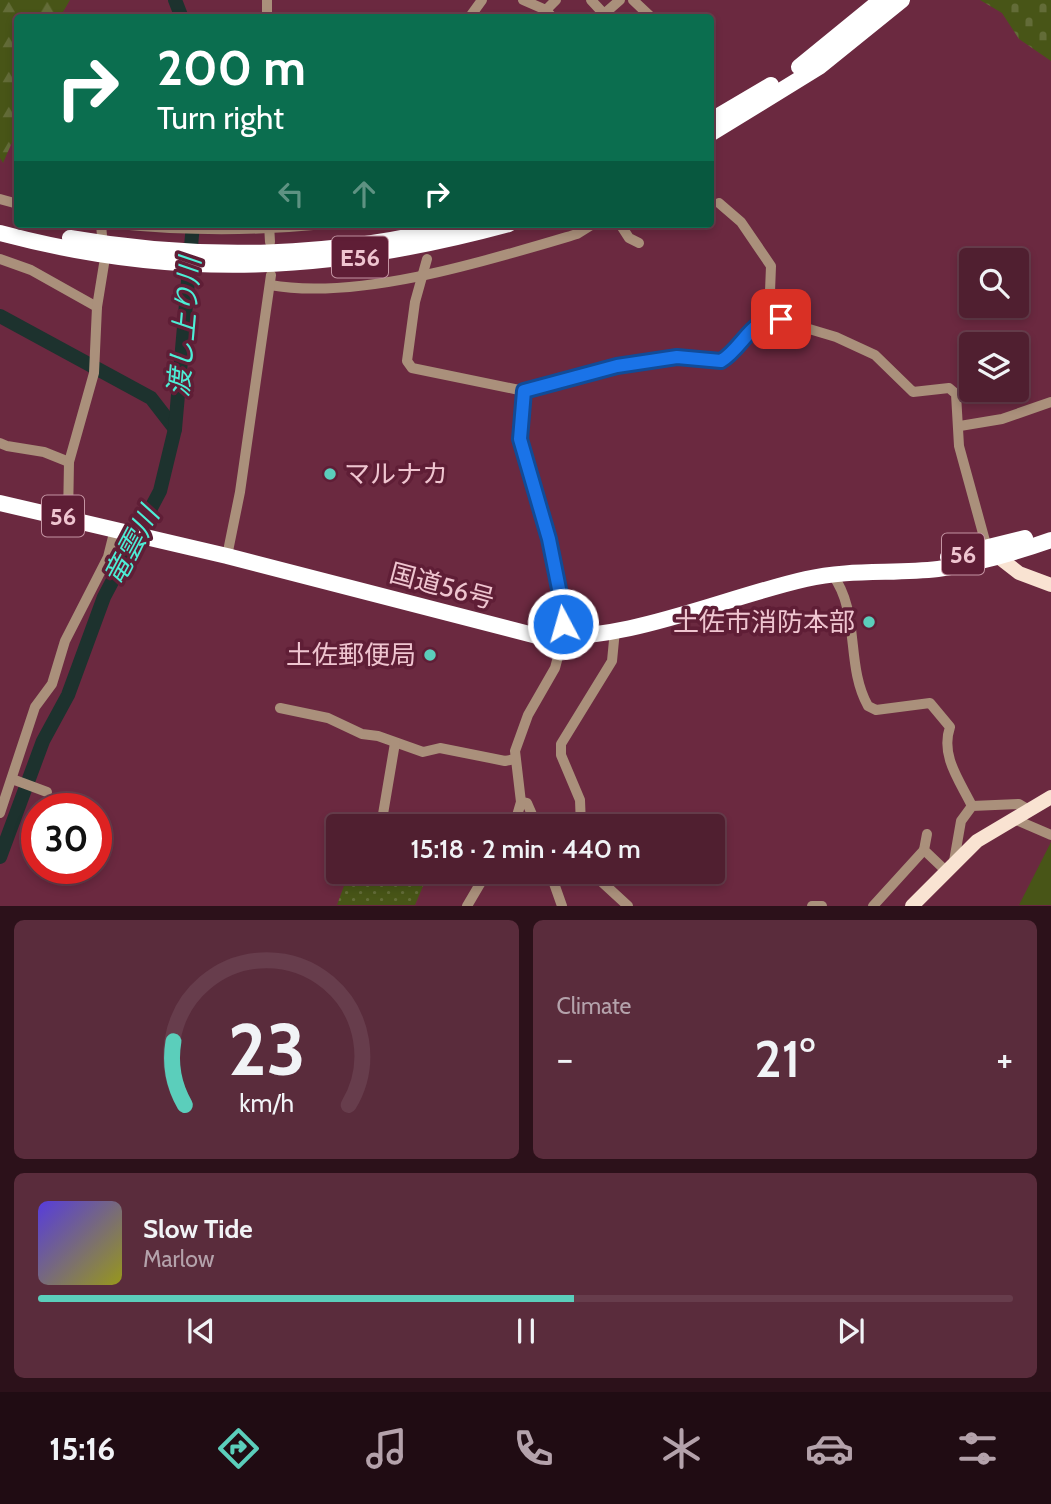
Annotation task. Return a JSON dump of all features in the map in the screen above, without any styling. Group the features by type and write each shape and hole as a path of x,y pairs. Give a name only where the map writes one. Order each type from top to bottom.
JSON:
{"highway":[{"path":"811,59 873,0"},
{"path":"714,119 811,59 881,0"},
{"path":"714,132 819,67 902,0"},
{"name":"E56","path":"24,228 168,258"},
{"name":"E56","path":"210,260 379,242 445,228"},
{"name":"E56","path":"0,233 110,257 310,263 381,254 492,228"},
{"name":"国道56号","path":"0,503 227,556 522,633 563,638 615,630 832,574 873,571 992,553"},
{"name":"56","path":"992,553 1051,530"},
{"name":"56","path":"992,553 1051,540"}],"main road":[{"path":"992,553 1033,580 1051,585"},
{"path":"912,905 977,841 1051,797"}],"street":[{"path":"523,0 549,14 556,0"},
{"path":"591,0 604,14 620,0"},
{"path":"633,0 648,14"},
{"path":"719,203 741,222 771,266 769,317"},
{"path":"101,228 102,236"},
{"path":"160,228 205,231 254,228"},
{"path":"270,228 270,242"},
{"path":"227,556 240,492 270,280 299,290 326,290 422,274 544,244 577,234 587,228"},
{"path":"623,228 629,238 639,243"},
{"path":"0,259 31,270 97,307"},
{"path":"427,259 407,361 412,368 524,391 617,366 677,357 721,361 759,323 769,317 836,337 875,355 913,392 949,388 956,394 960,426 959,446 992,553"},
{"path":"68,517 69,462 94,373 97,307 104,264"},
{"path":"518,814 521,802 515,759 519,734 555,668 563,638 563,609 549,539 520,439 524,391"},
{"path":"960,426 1002,419 1051,401"},
{"path":"0,443 44,452 69,462"},
{"path":"0,813 35,707 52,684 65,641 120,530"},
{"path":"832,574 843,593 852,625 858,677 868,706 876,710 930,703 950,727 945,741 946,754 972,806"},
{"path":"581,814 580,800 561,755 561,744 612,661 615,630"},
{"path":"280,708 328,718 362,734 378,736 423,752 440,748 505,761 515,759"},
{"path":"383,814 395,743"},
{"path":"12,779 47,792"},
{"path":"521,802 527,803 532,814"},
{"path":"972,806 1019,804 1029,810"},
{"path":"924,850 950,865 961,821 972,806"},
{"path":"1014,819 1051,835"},
{"path":"873,905 924,850 927,834"},
{"path":"467,905 480,884"},
{"path":"554,884 562,905"},
{"path":"604,884 628,905"},
{"path":"812,905 822,905"}],"green space":[{"path":"0,0 70,0 62,14 14,14 14,138 3,163 0,158"},
{"path":"980,0 1051,0 1051,61 1019,39 1002,13"},
{"path":"1051,842 1051,905 1019,905"},
{"path":"345,884 424,884 415,905 337,905"}],"waterway":[{"name":"渡し上り川","path":"175,0 180,14"},
{"name":"竜雲川","path":"0,857 43,741 68,695 104,597 160,491 175,429 193,228"},
{"name":"竜雲川","path":"0,316 151,398 175,429"}],"place":[{"name":"マルナカ","path":"330,474"},
{"name":"土佐市消防本部","path":"869,622"},
{"name":"土佐郵便局","path":"430,655"}],"route":[{"path":"563,624 563,609 549,539 520,439 524,391 617,366 677,357 721,361 729,356 759,323 769,317 781,319"}]}
